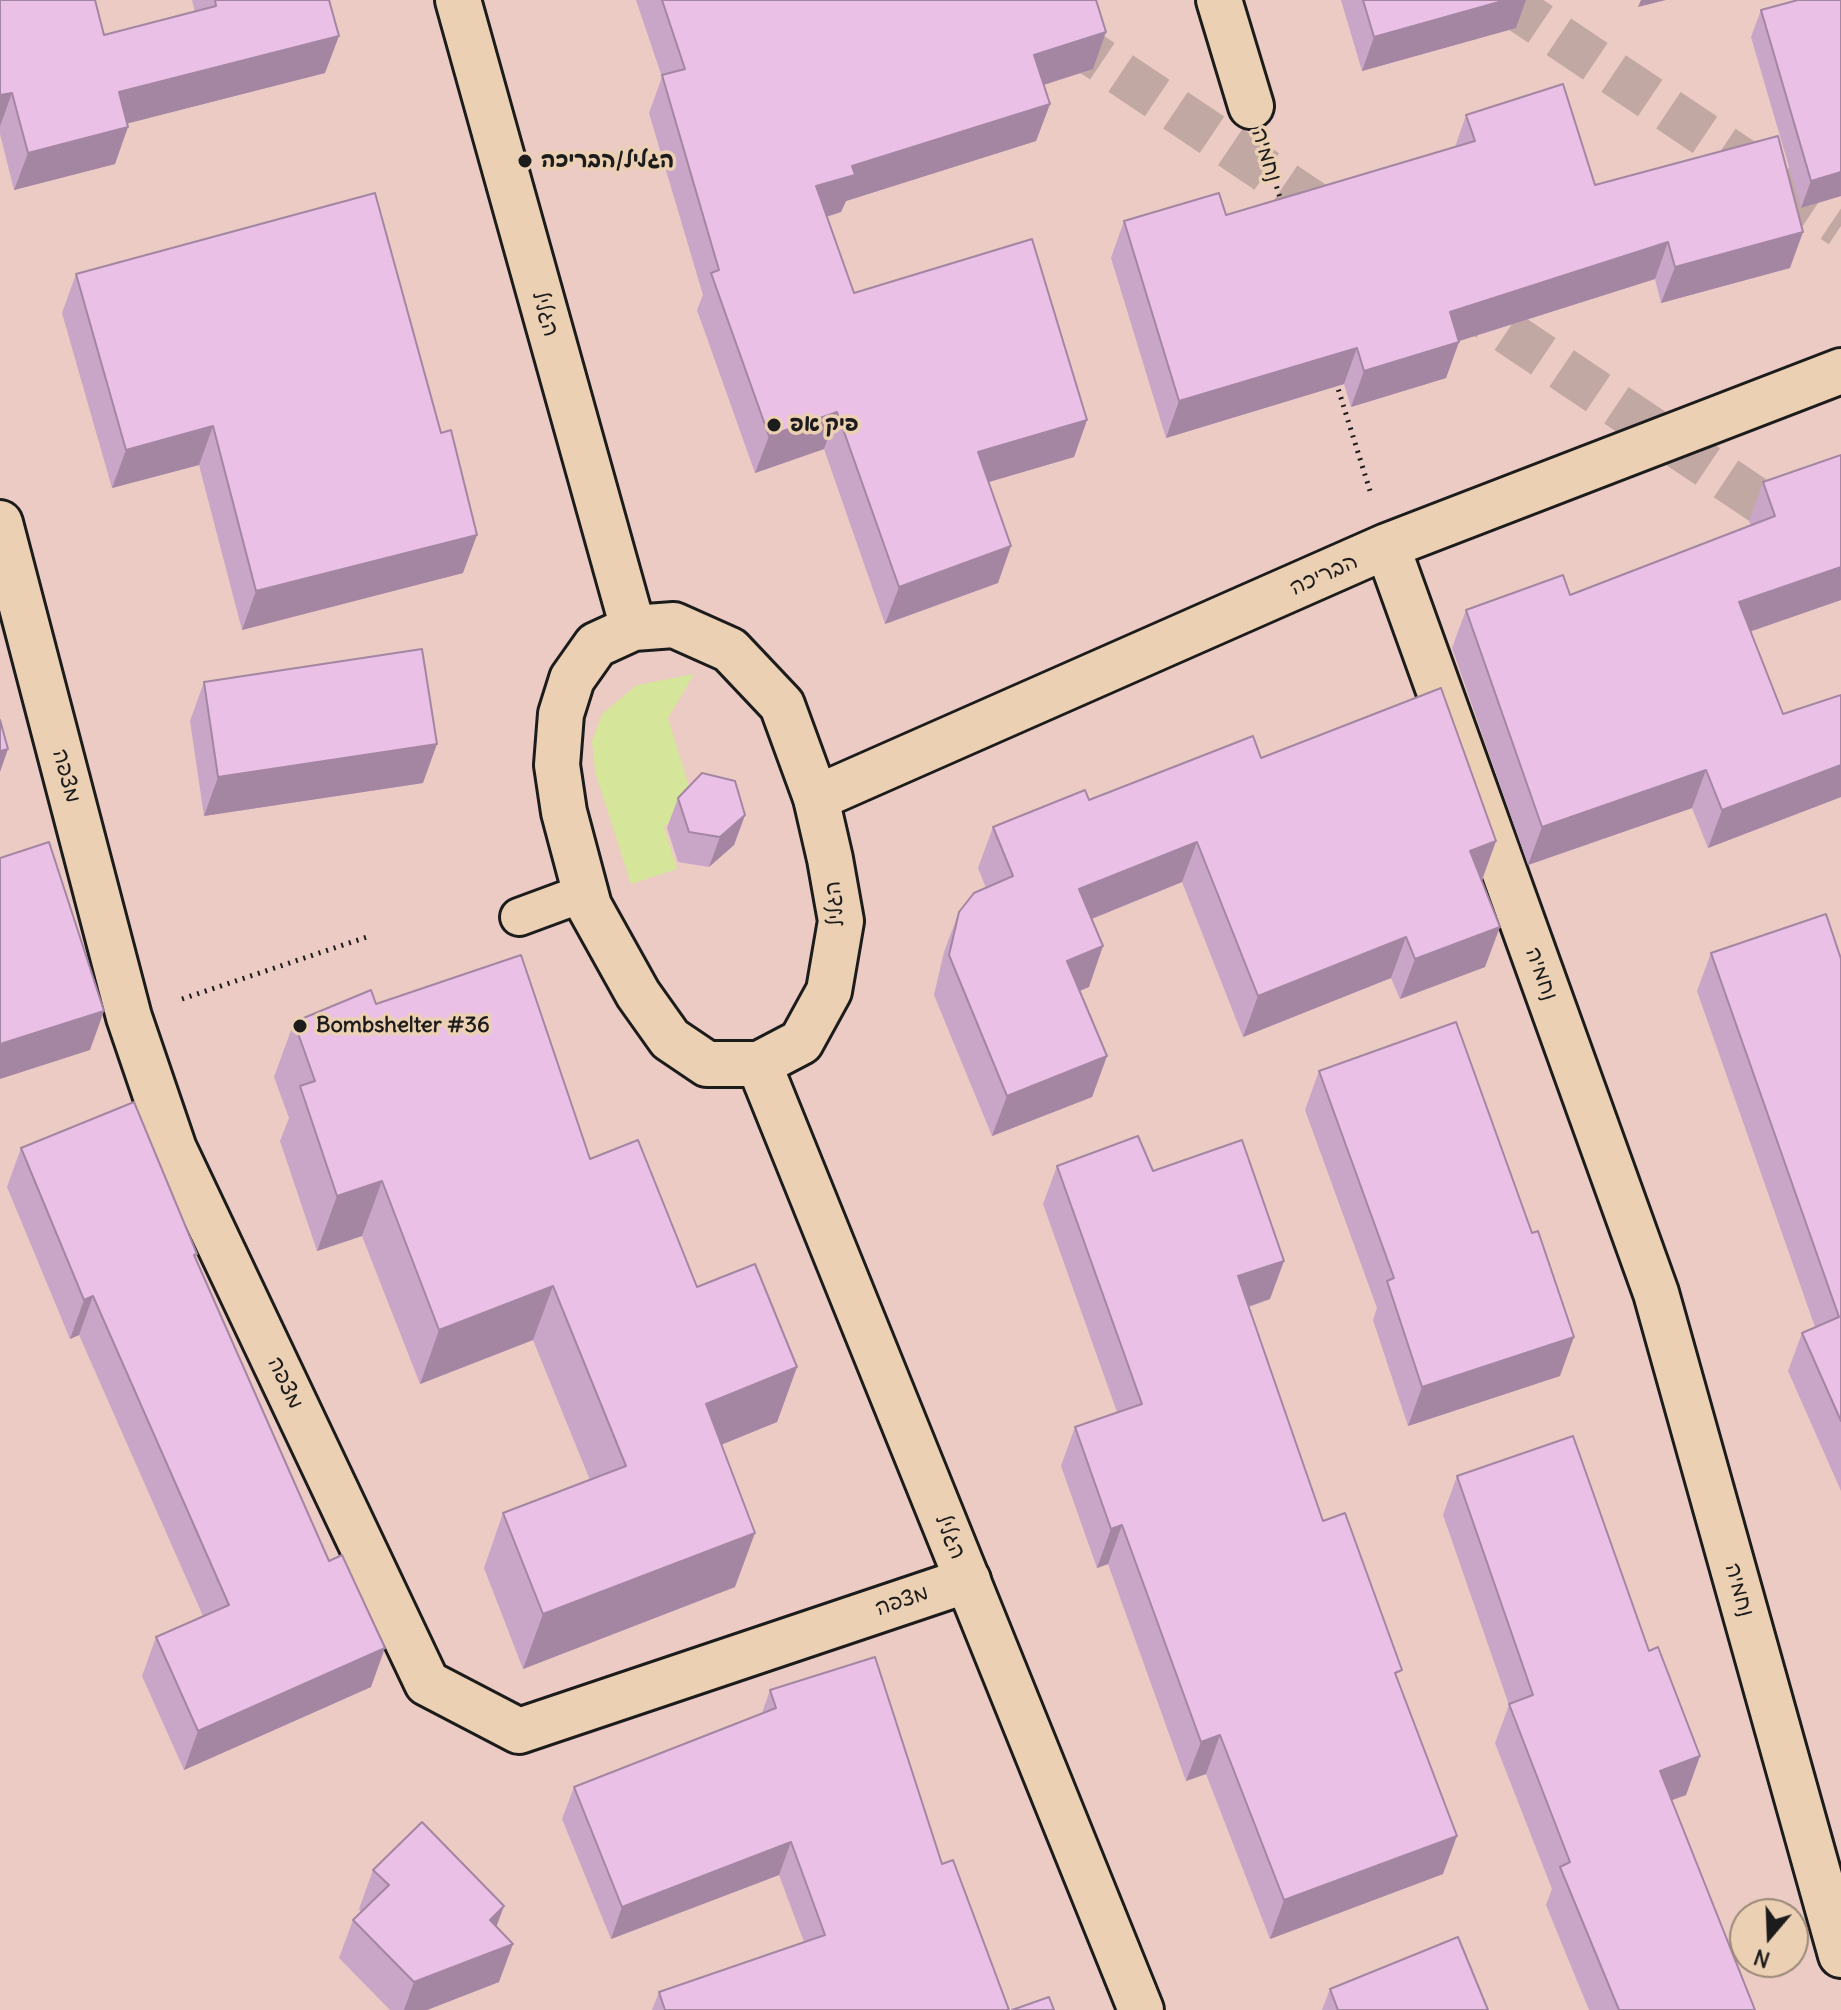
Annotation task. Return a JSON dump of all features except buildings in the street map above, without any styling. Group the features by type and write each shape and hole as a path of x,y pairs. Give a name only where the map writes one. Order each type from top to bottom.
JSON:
{"street":[{"name":"הגליל","path":"458,0 633,628"},
{"name":"נחמיה","path":"1219,0 1251,106"},
{"name":"הבריכה","path":"816,798 1387,546 1841,371"},
{"name":"מצפה","path":"0,523 129,1017 174,1149 427,1683 519,1731 968,1580"},
{"name":"נחמיה","path":"1387,546 1656,1293 1841,1955"},
{"name":"הגליל","path":"674,625 730,650 782,705 816,798 841,921 829,991 801,1042 759,1064 707,1064 670,1039 638,994 584,893 564,812 557,765 561,714 572,679 596,645 633,628 674,625"},
{"name":"הגליל","path":"759,1064 1141,2010"}],"lane":[{"path":"519,917 584,893"}],"path":[{"name":"נחמיה","path":"1251,106 1284,212"},
{"path":"1336,379 1387,546"},
{"path":"129,1017 370,936"}],"green space":[{"path":"694,674 668,718 692,796 664,827 677,869 631,884 595,772 592,741 602,714 637,685"}],"tunnel":[{"path":"1011,0 1348,226"},
{"path":"1504,0 1841,226"},
{"path":"1452,295 1841,556"}],"place":[{"name":"הגליל/הבריכה","path":"525,161"},
{"name":"פיק אפ","path":"774,425"},
{"name":"Bombshelter #36","path":"300,1026"}]}
